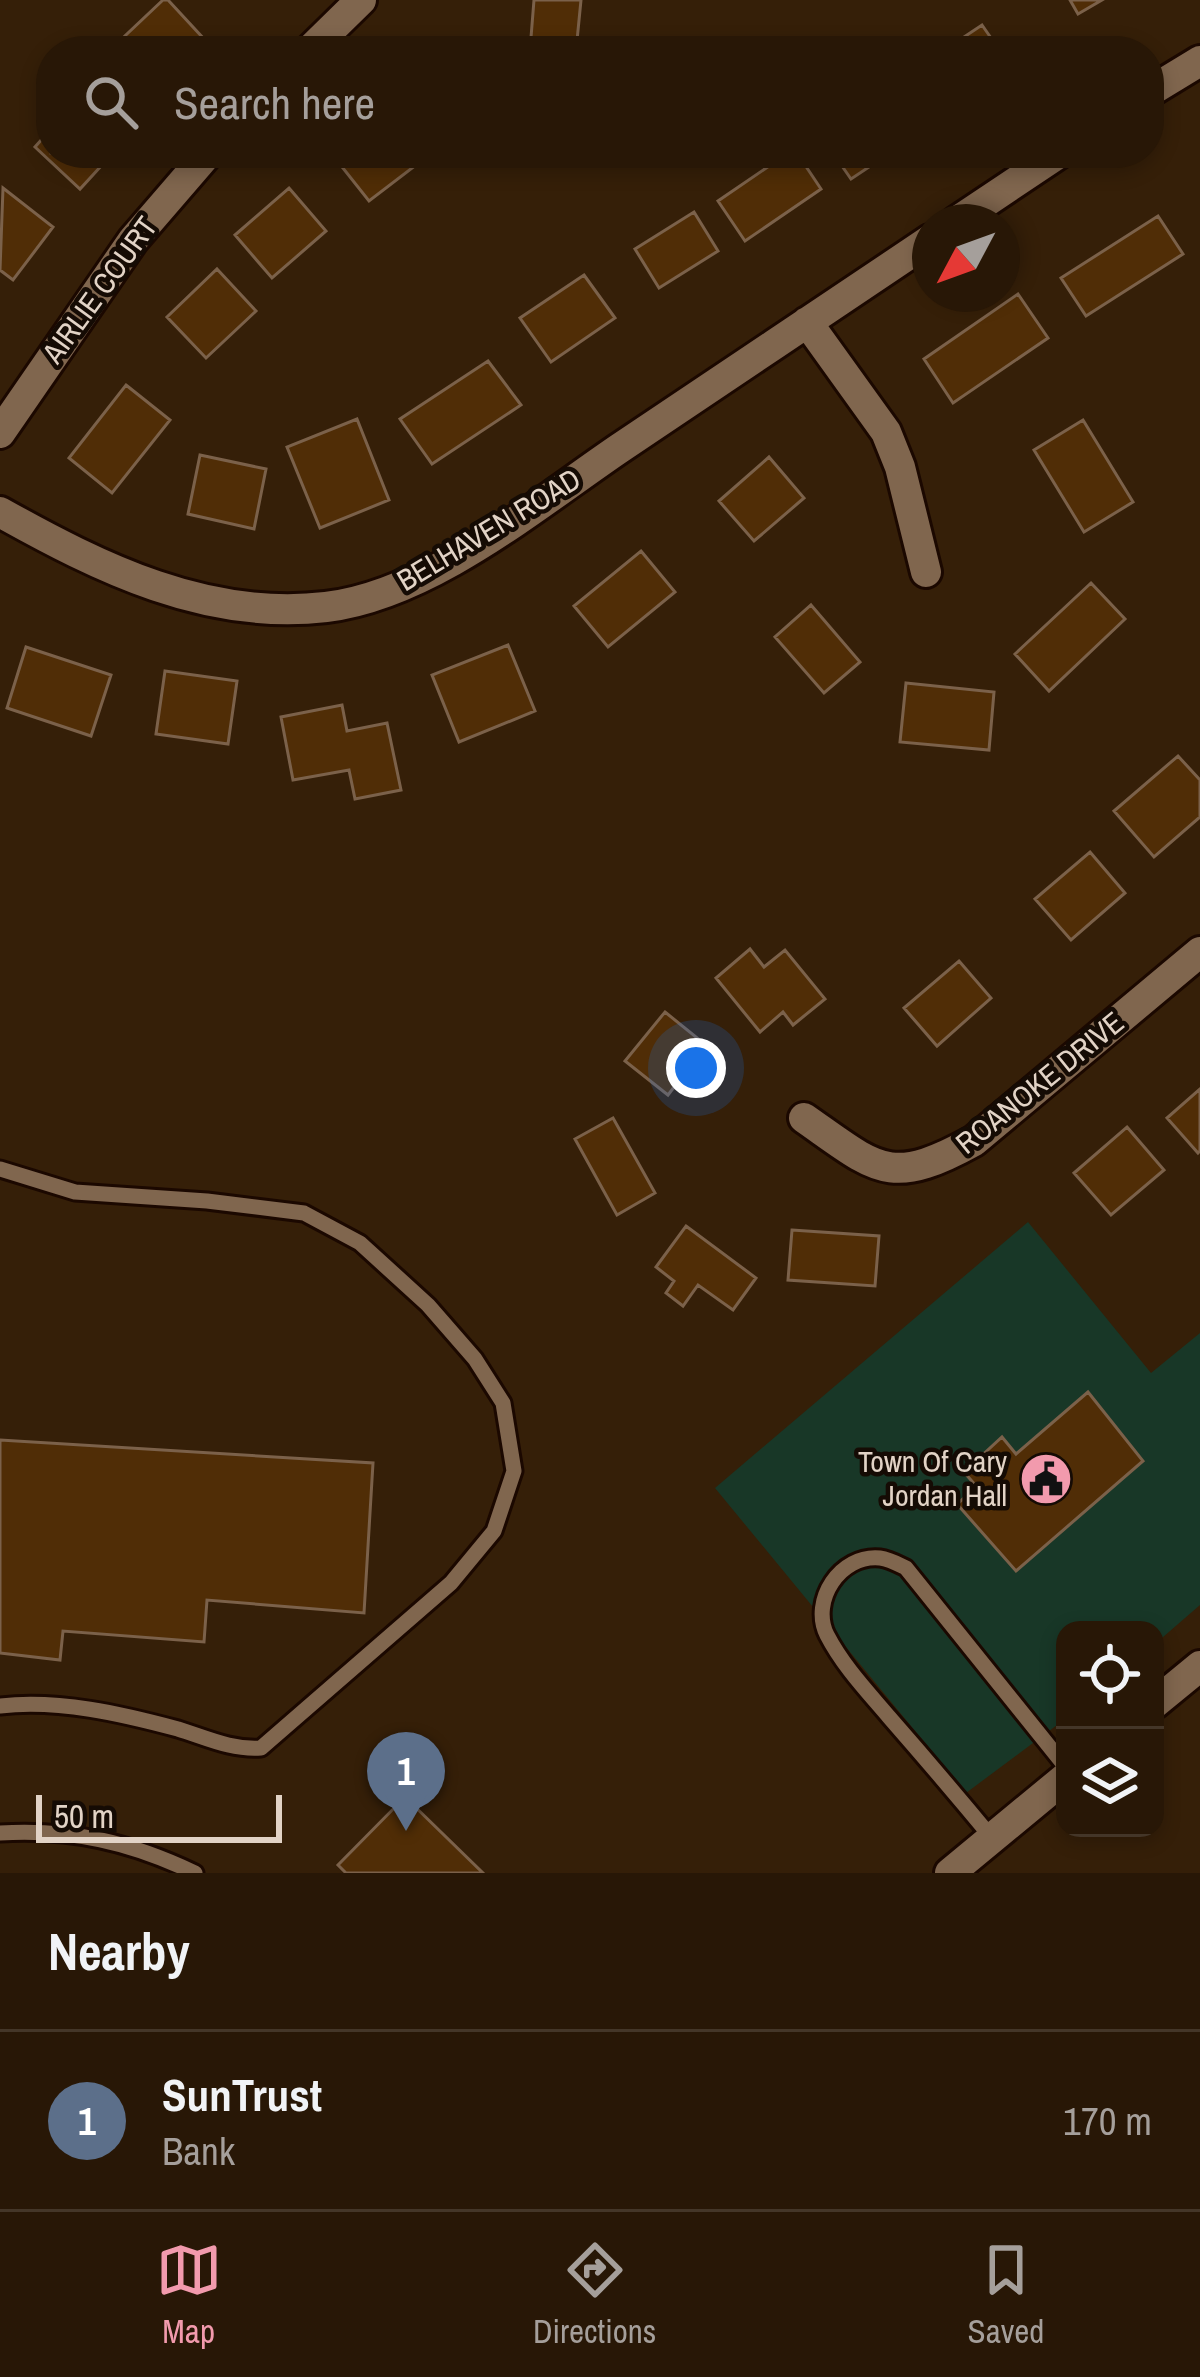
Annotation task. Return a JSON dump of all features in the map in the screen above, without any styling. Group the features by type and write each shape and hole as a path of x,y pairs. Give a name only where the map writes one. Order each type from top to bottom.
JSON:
{"street":[{"path":"324,36 361,0"},
{"path":"1164,83 1200,61"},
{"name":"AIRLIE COURT","path":"0,433 133,240 195,168"},
{"path":"983,204 1037,168"},
{"name":"BELHAVEN ROAD","path":"0,512 77,554 184,597 284,608 356,601 389,591 483,540 912,252"},
{"path":"808,322 886,432 900,467 926,572"},
{"name":"ROANOKE DRIVE","path":"804,1118 871,1164 896,1171 940,1160 974,1141 1200,952"},
{"path":"1164,1696 1200,1666"},
{"path":"950,1873 1056,1785"}],"lane":[{"path":"0,1169 75,1192 304,1213 360,1243 428,1305 475,1359 503,1402 514,1471 494,1531 451,1582 261,1748 239,1750 177,1729 71,1706 0,1706"},
{"path":"992,1838 846,1666 824,1630 824,1597 830,1582 868,1558 884,1558 906,1568 1056,1755"},
{"path":"0,1833 88,1834 195,1873"}],"green space":[{"path":"1028,1222 1151,1373 1200,1333 1200,1605 1164,1636 1164,1621 1056,1621 1056,1726 966,1793 715,1488"}],"building":[{"path":"168,0 201,36 125,36"},
{"path":"534,0 581,0 577,36 531,36"},
{"path":"1070,0 1102,0 1078,14"},
{"path":"982,25 990,36 966,36"},
{"path":"58,168 99,168 80,189"},
{"path":"343,168 412,168 369,201"},
{"path":"766,168 807,168 821,189 745,241 718,201"},
{"path":"843,168 868,168 851,179"},
{"path":"3,188 53,227 13,280 0,270"},
{"path":"289,188 326,231 272,278 235,235"},
{"path":"694,212 718,251 659,288 635,249"},
{"path":"1158,216 1183,254 1086,316 1061,278"},
{"path":"217,269 256,311 206,358 167,317"},
{"path":"584,275 615,318 551,362 520,318"},
{"path":"1020,297 1048,338 953,403 924,359 992,312 1020,312"},
{"path":"488,361 521,405 432,464 400,419"},
{"path":"126,385 170,420 112,493 69,458"},
{"path":"357,419 389,500 320,528 287,447"},
{"path":"1083,420 1133,502 1084,532 1034,450"},
{"path":"200,455 266,469 254,529 188,514"},
{"path":"769,457 804,498 754,541 719,501"},
{"path":"641,551 675,592 608,647 574,606"},
{"path":"1091,583 1125,619 1049,691 1015,654"},
{"path":"811,605 860,662 824,693 775,637"},
{"path":"508,645 535,711 459,742 432,675"},
{"path":"26,647 111,675 91,736 7,708"},
{"path":"165,671 237,681 228,744 156,734"},
{"path":"906,683 994,692 989,750 900,742"},
{"path":"342,705 347,731 387,723 401,790 355,799 349,770 293,780 281,717"},
{"path":"1178,756 1200,780 1200,817 1154,857 1114,811"},
{"path":"1090,852 1125,893 1071,940 1035,899"},
{"path":"750,949 764,967 785,950 825,999 793,1025 783,1012 760,1032 716,978"},
{"path":"959,961 991,998 937,1046 904,1008"},
{"path":"665,1012 717,1054 697,1078 687,1070 668,1095 625,1061"},
{"path":"1200,1089 1200,1151 1198,1153 1167,1118"},
{"path":"613,1118 655,1193 617,1215 575,1139"},
{"path":"1127,1127 1164,1170 1111,1215 1074,1173"},
{"path":"686,1226 756,1278 733,1310 698,1285 683,1306 666,1293 674,1281 656,1267"},
{"path":"792,1230 879,1236 875,1286 788,1280"},
{"name":"Town Of Cary Jordan Hall","path":"1088,1392 1143,1461 1016,1571 957,1504 977,1487 964,1472 1002,1437 1016,1454"},
{"path":"0,1440 373,1463 364,1613 207,1600 204,1642 63,1631 60,1660 0,1653"},
{"path":"405,1797 483,1873 346,1873 338,1865"}],"place":[{"name":"Town Of Cary Jordan Hall","path":"1046,1479"},
{"name":"SunTrust","path":"406,1831"}]}
